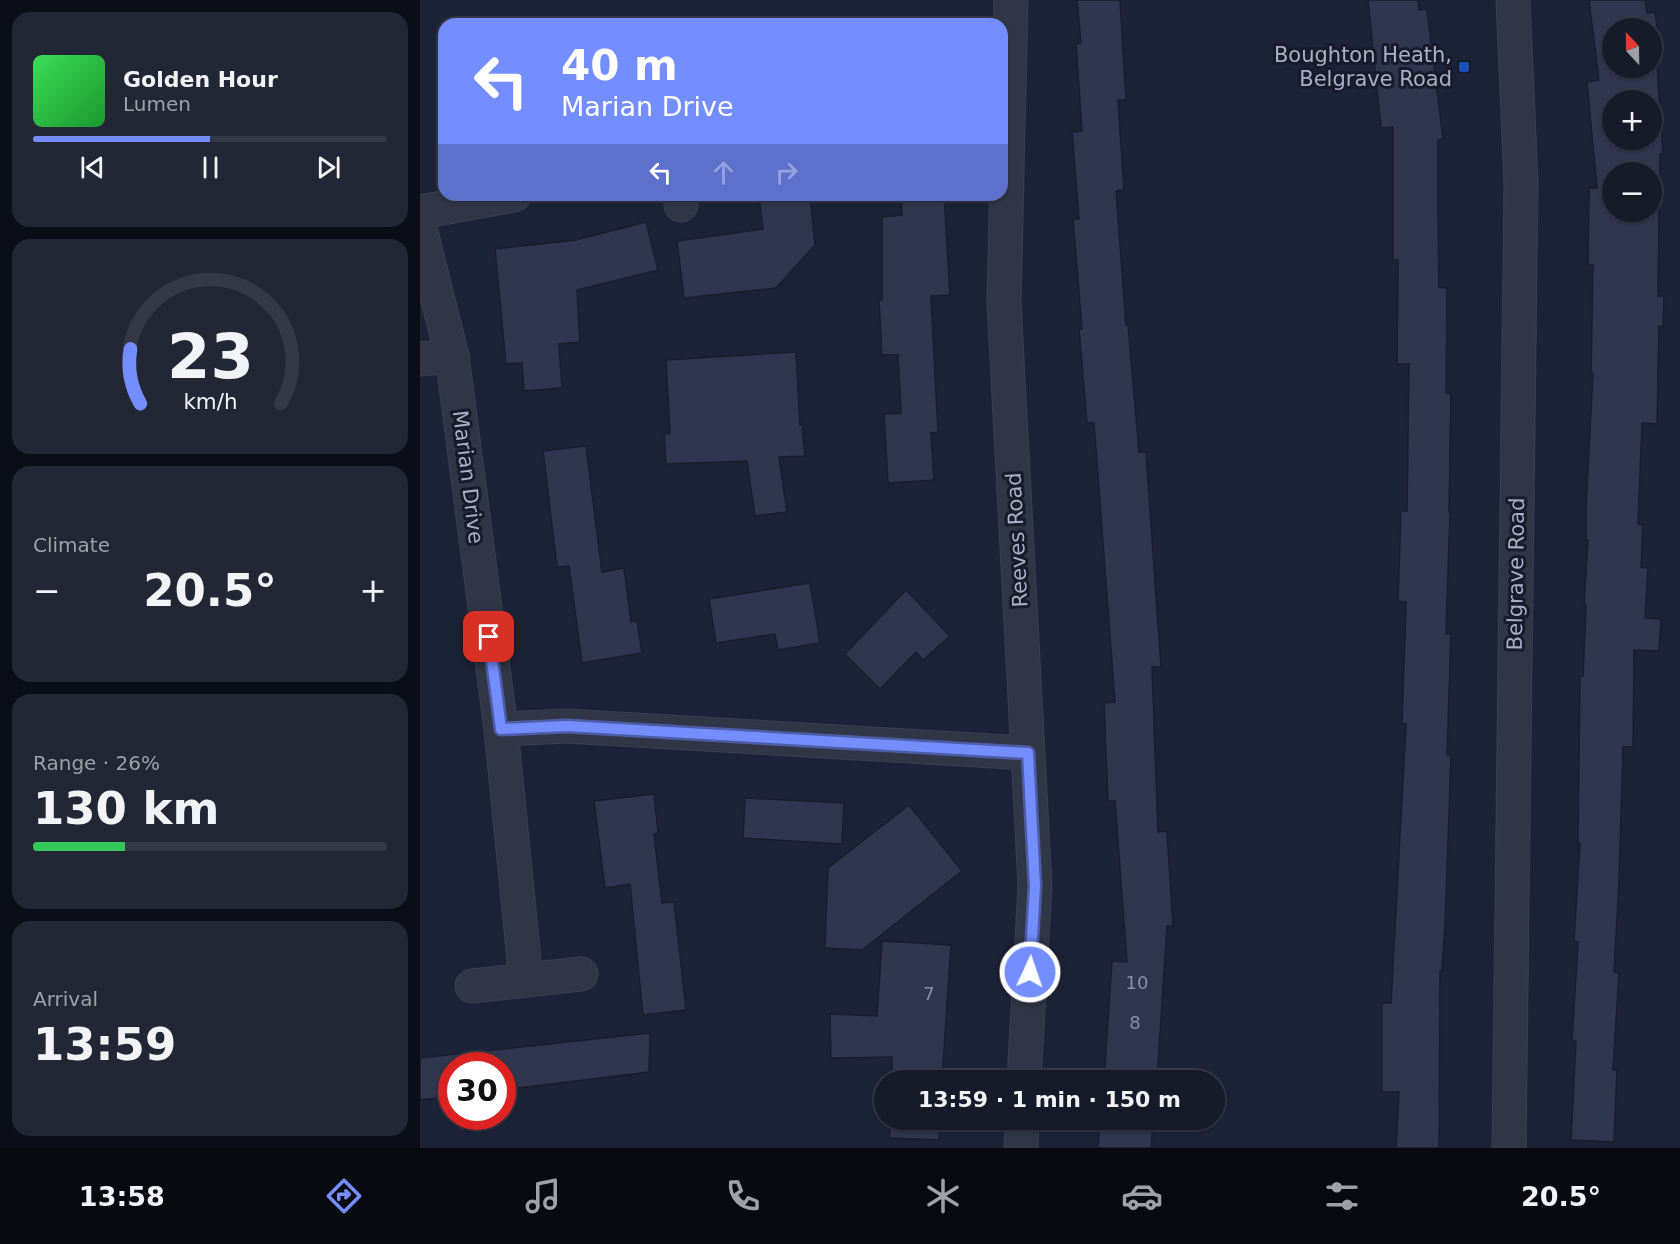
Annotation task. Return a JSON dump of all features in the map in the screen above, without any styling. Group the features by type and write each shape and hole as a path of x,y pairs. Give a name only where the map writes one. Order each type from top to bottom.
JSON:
{"street":[{"name":"Reeves Road","path":"1008,130 1011,0"},
{"name":"Belgrave Road","path":"1509,1148 1521,183 1513,0"},
{"path":"420,212 480,201"},
{"name":"Reeves Road","path":"1006,201 1004,303 1035,886 1025,1070"},
{"name":"Marian Drive","path":"420,228 453,356 501,729 525,980"},
{"path":"420,359 453,356"},
{"path":"501,729 567,726 1028,753"},
{"path":"471,986 581,974"},
{"path":"1020,1148 1021,1130"}],"building":[{"path":"1077,0 1120,0 1126,100 1118,100 1124,190 1116,191 1126,325 1128,325 1139,452 1146,452 1161,667 1152,667 1158,832 1167,831 1173,926 1167,926 1158,1070 1105,1070 1112,961 1127,962 1115,801 1108,801 1104,703 1115,702 1094,423 1087,423 1073,219 1079,219 1072,132 1082,131 1076,44 1081,43"},
{"path":"1368,0 1418,0 1419,10 1427,9 1443,139 1438,140 1438,219 1439,287 1447,288 1446,393 1451,394 1446,634 1451,634 1447,755 1451,756 1445,926 1442,971 1440,971 1439,1148 1396,1148 1399,1092 1382,1092 1382,1003 1391,1003 1406,724 1402,724 1406,602 1398,601 1401,511 1407,511 1409,364 1397,364 1398,260 1393,260 1393,127 1381,128"},
{"path":"1589,0 1645,0 1647,13 1655,12 1656,18 1602,18 1602,78 1658,78 1659,90 1602,90 1602,150 1662,150 1662,139 1663,154 1660,154 1660,162 1602,162 1602,222 1659,222 1658,296 1664,296 1663,327 1659,326 1657,424 1642,423 1638,524 1643,525 1641,567 1648,568 1645,618 1661,619 1659,651 1634,650 1633,747 1623,747 1614,972 1619,973 1613,1070 1617,1070 1614,1142 1571,1140 1576,1041 1572,1041 1578,942 1574,941 1580,843 1578,843 1580,676 1583,676 1588,540 1586,540 1586,506 1593,373 1591,373 1593,265 1588,265 1589,188 1597,188 1587,82 1599,80"},
{"path":"760,201 811,201 815,245 776,288 684,298 677,241 763,229"},
{"path":"901,201 944,201 950,295 931,296 938,432 931,433 934,480 888,483 884,414 901,413 898,355 882,355 879,300 882,300 882,217 902,215"},
{"path":"646,222 658,270 577,290 580,342 559,344 562,388 524,391 522,363 506,364 495,249 576,240"},
{"path":"796,352 800,425 802,424 805,456 779,457 787,512 755,516 747,461 666,464 664,434 670,433 666,360"},
{"path":"586,446 602,572 624,568 631,622 637,621 642,653 582,663 569,566 557,567 543,451"},
{"path":"810,583 820,643 778,650 775,634 716,643 709,599"},
{"path":"906,590 950,636 923,660 916,652 880,689 845,654"},
{"path":"654,794 658,833 654,834 662,903 674,902 686,1010 643,1015 630,884 605,888 594,801"},
{"path":"745,798 844,803 842,844 743,838"},
{"path":"909,805 962,871 862,950 825,948 828,868"},
{"path":"882,941 951,945 943,1070 892,1070 892,1057 831,1058 830,1014 877,1016"},
{"path":"650,1033 649,1072 516,1088 516,1052 475,1052"},
{"path":"438,1056 438,1098 420,1100 420,1058"},
{"path":"890,1130 939,1130 939,1140 890,1138"},
{"path":"1099,1130 1152,1130 1151,1148 1098,1148"}],"place":[{"name":"Boughton Heath, Belgrave Road","path":"1464,67"}],"route":[{"path":"489,637 501,729 567,726 1028,753 1035,886 1030,972"}]}
